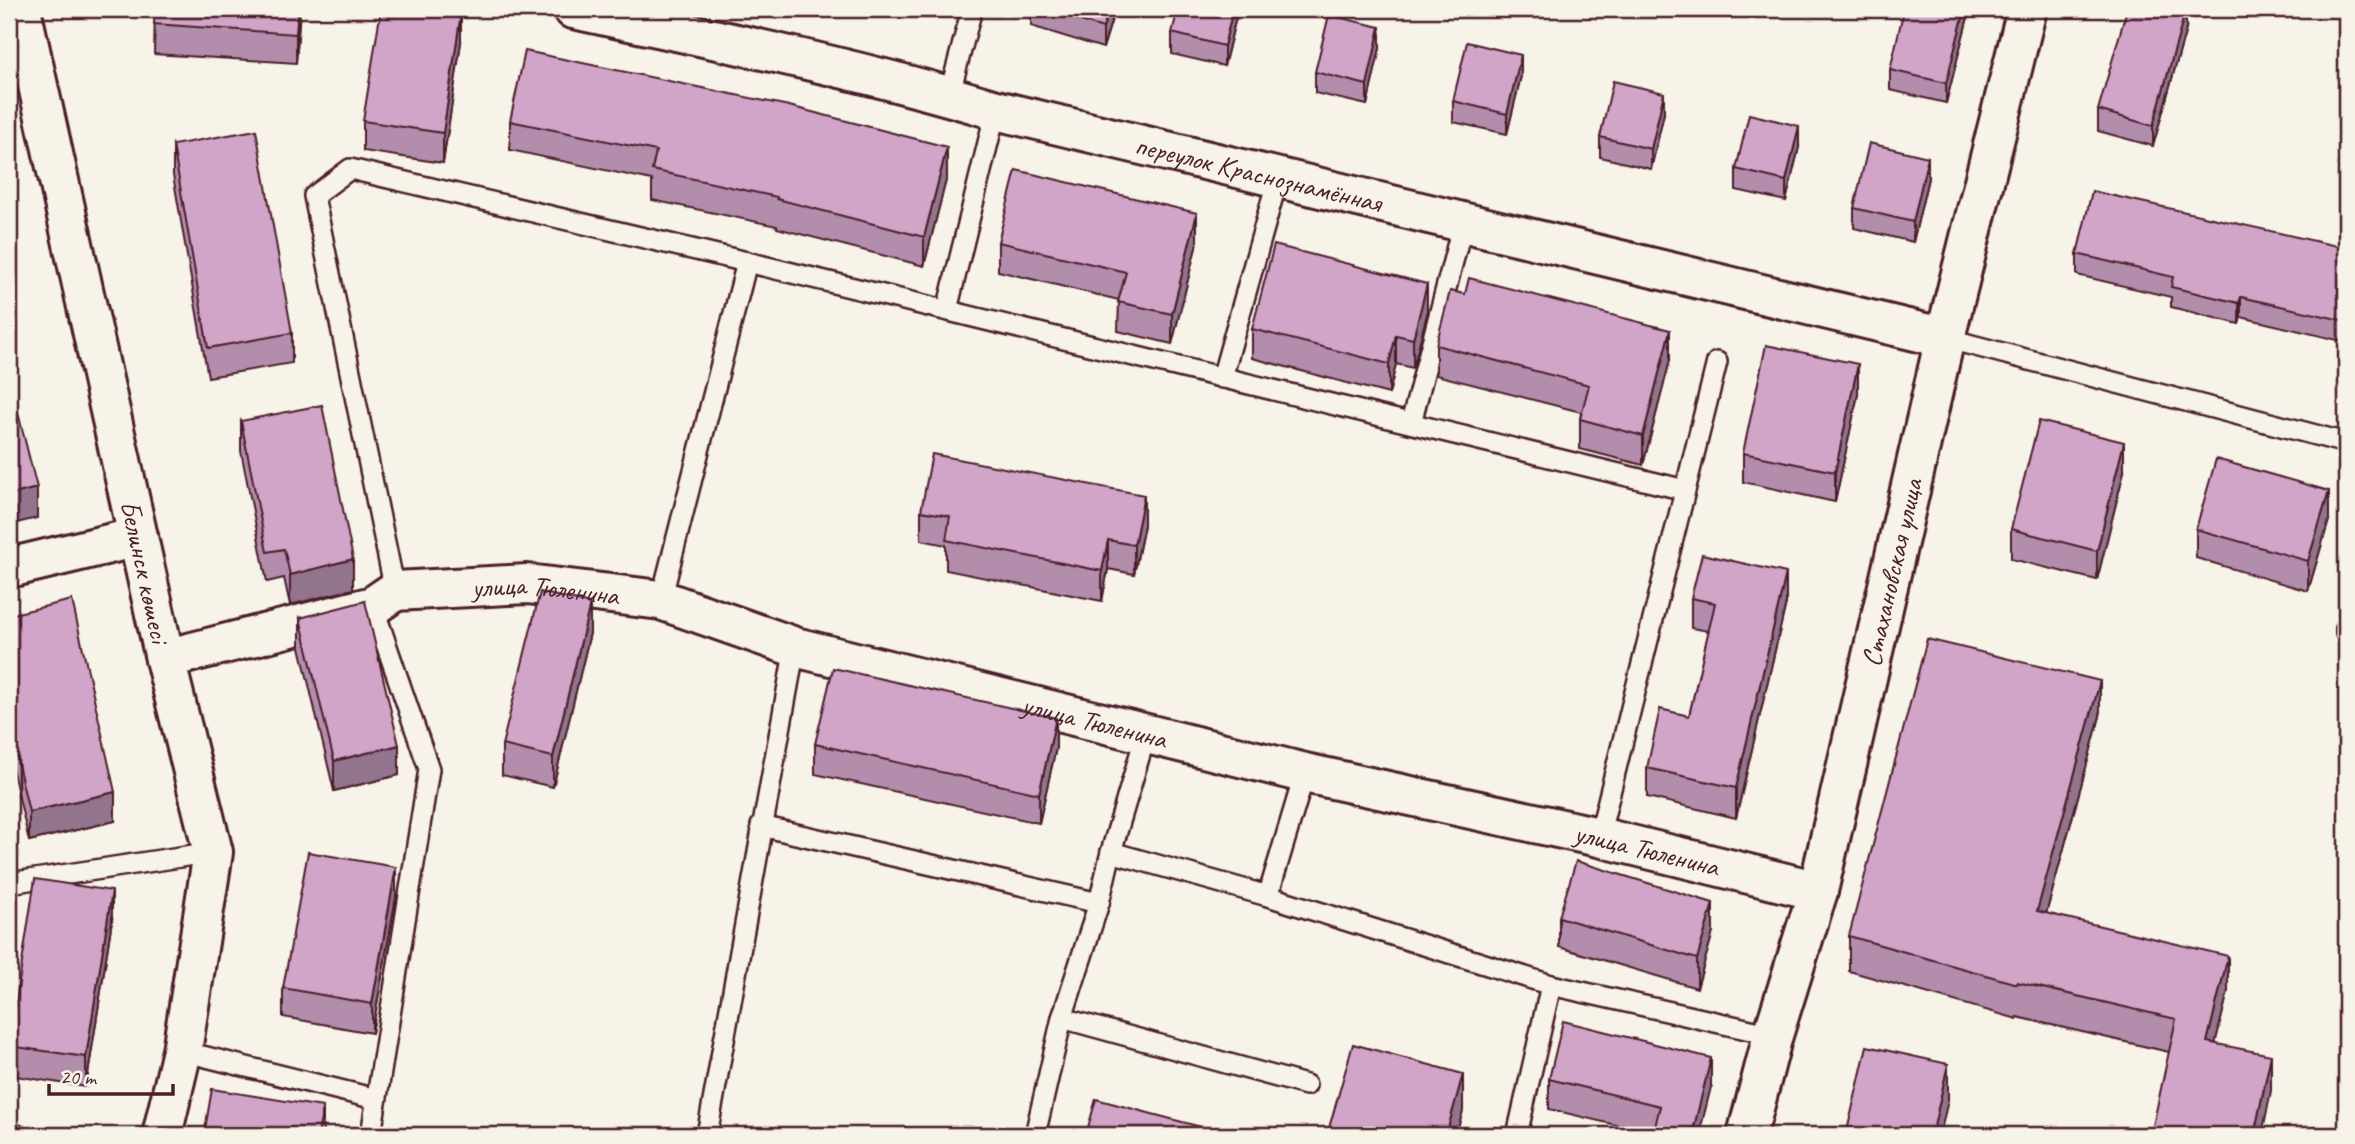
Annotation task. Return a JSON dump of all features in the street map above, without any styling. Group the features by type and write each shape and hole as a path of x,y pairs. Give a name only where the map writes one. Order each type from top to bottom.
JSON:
{"street":[{"name":"Белинск көшесі","path":"21,9 165,659 213,852 182,1051 162,1135"},
{"name":"переулок Краснознамённая","path":"573,9 725,41 996,110 1945,338"},
{"name":"Стахановская улица","path":"1747,1135 1773,1035 1818,891 1945,338 2027,9"},
{"path":"9,568 138,537"},
{"name":"улица Тюленина","path":"165,659 384,599 527,584 660,600 795,647 1305,773 1599,837 1818,891"}],"lane":[{"path":"949,96 972,9"},
{"path":"947,310 996,110"},
{"path":"371,1135 429,769 384,599 314,196 350,169 947,310 1685,490"},
{"path":"1222,378 1278,178"},
{"path":"1410,423 1463,223"},
{"path":"660,600 747,262"},
{"path":"1945,338 2346,443"},
{"path":"1599,837 1717,362"},
{"path":"707,1135 795,647"},
{"path":"1035,1135 1062,1018 1099,902 1146,734"},
{"path":"1268,896 1305,773"},
{"path":"761,826 1099,902"},
{"path":"9,883 213,852"},
{"path":"1111,852 1268,896 1551,985 1773,1035"},
{"path":"1517,1135 1551,985"},
{"path":"1062,1018 1306,1085"},
{"path":"182,1051 376,1099"},
{"path":"9,1134 17,1135"}],"building":[{"path":"155,9 298,9 296,34 154,24"},
{"path":"381,9 433,9 461,13 443,133 363,121"},
{"path":"1042,9 1109,9 1103,28"},
{"path":"1178,9 1233,9 1224,46 1172,33"},
{"path":"1904,9 1965,9 1946,83 1890,70"},
{"path":"2127,9 2186,9 2153,126 2098,110"},
{"path":"1329,15 1380,27 1367,85 1315,72"},
{"path":"1467,42 1521,55 1507,114 1453,101"},
{"path":"525,51 789,106 947,147 924,237 777,197 652,170 656,151 510,121"},
{"path":"1613,81 1664,93 1651,149 1600,137"},
{"path":"1749,114 1799,126 1786,181 1736,169"},
{"path":"256,130 292,333 208,348 173,145"},
{"path":"1869,143 1928,157 1913,222 1854,208"},
{"path":"1016,170 1197,213 1172,314 1118,302 1126,272 998,242"},
{"path":"2092,191 2346,248 2346,321 2241,297 2239,303 2171,287 2173,277 2077,254"},
{"path":"1274,245 1427,284 1413,339 1396,335 1389,364 1252,329"},
{"path":"1469,278 1670,330 1643,436 1580,419 1589,385 1436,345 1450,291 1465,294"},
{"path":"9,287 18,324 9,326"},
{"path":"1766,345 1858,364 1835,472 1743,453"},
{"path":"9,377 37,488 9,495"},
{"path":"322,405 353,559 290,575 284,549 267,552 241,421"},
{"path":"2039,421 2124,442 2097,551 2011,529"},
{"path":"932,454 1144,495 1134,545 1108,540 1102,571 946,540 950,516 921,511"},
{"path":"2216,459 2329,491 2308,561 2196,529"},
{"path":"1702,554 1786,573 1736,788 1647,768 1660,709 1689,716 1715,603 1691,598"},
{"path":"540,592 590,604 553,757 502,745"},
{"path":"72,600 115,792 29,812 9,725 9,615"},
{"path":"365,601 399,745 334,761 300,618"},
{"path":"1927,639 2100,681 2037,911 2228,956 2207,1042 2271,1055 2254,1135 2151,1135 2176,1019 2017,984 1849,936"},
{"path":"833,668 1056,718 1039,794 815,744"},
{"path":"308,852 396,867 372,1004 283,988"},
{"path":"1576,861 1713,903 1697,959 1559,917"},
{"path":"35,879 112,891 86,1057 9,1046"},
{"path":"1563,1021 1711,1058 1692,1135 1653,1135 1660,1106 1549,1079"},
{"path":"1353,1044 1463,1074 1446,1135 1327,1135"},
{"path":"1867,1046 1948,1064 1932,1135 1846,1135"},
{"path":"212,1089 323,1107 318,1135 204,1135"},
{"path":"1096,1099 1231,1135 1086,1135"}]}
